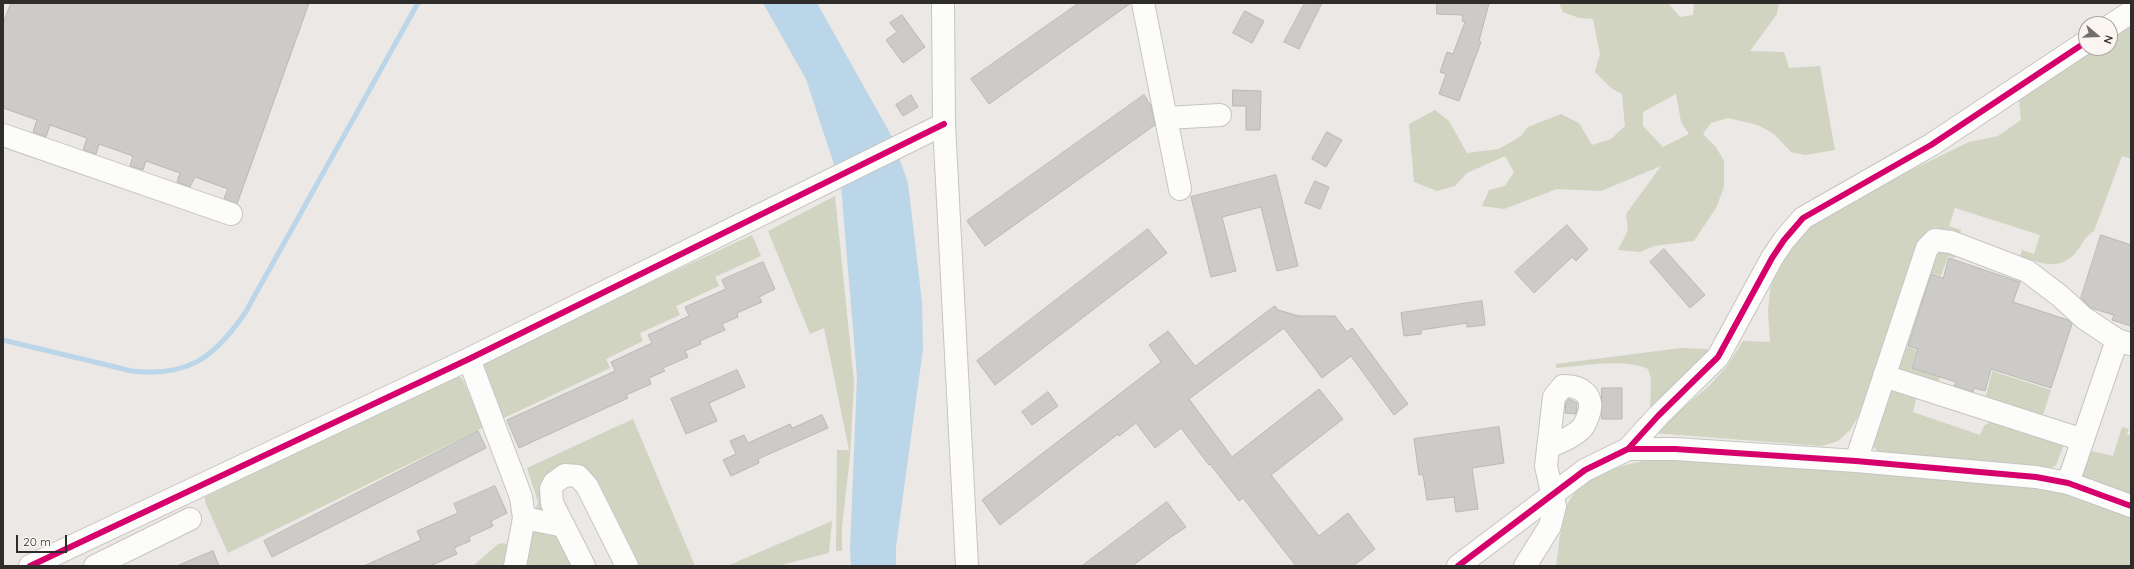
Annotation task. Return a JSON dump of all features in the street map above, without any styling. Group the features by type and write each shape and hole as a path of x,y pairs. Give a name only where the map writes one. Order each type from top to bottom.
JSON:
{"street":[{"path":"943,3 944,124 967,566"},
{"path":"1143,3 1180,189"},
{"path":"2118,21 2131,12"},
{"path":"1458,566 1585,470 1628,449 1658,416 1718,357 1772,258 1784,240 1803,218 1932,145 2078,47"},
{"path":"1166,118 1220,114"},
{"path":"30,566 469,358 944,124"},
{"path":"3,135 231,214"},
{"path":"1856,461 1927,248 1935,240 1952,242 2027,271 2060,296 2084,318 2124,342 2083,440 2068,483"},
{"path":"469,358 521,497 524,518 515,566"},
{"path":"1884,376 2083,440"},
{"path":"1525,566 1550,526 1555,506 1546,466 1548,447"},
{"path":"1628,449 1675,449 1856,461 2036,477 2068,483 2131,506"},
{"path":"584,566 552,502 551,489 558,478 571,475 578,476 587,486 627,566"},
{"path":"524,518 564,526"},
{"path":"95,566 190,519"}],"green space":[{"path":"1559,3 1668,3 1680,17 1693,15 1694,3 1779,3 1777,14 1750,51 1784,52 1789,68 1820,66 1835,150 1805,155 1791,152 1774,134 1758,125 1728,118 1711,123 1703,134 1716,147 1724,161 1724,187 1716,208 1694,241 1654,246 1640,252 1618,250 1628,230 1626,214 1661,166 1601,191 1557,189 1504,209 1482,206 1489,190 1505,186 1514,172 1505,156 1467,173 1455,186 1437,191 1414,182 1409,124 1435,110 1449,121 1467,153 1499,149 1521,136 1528,127 1561,114 1579,123 1592,145 1611,139 1625,126 1622,94 1611,88 1595,72 1600,54 1593,19 1579,18 1563,12","holes":["1676,94 1681,122 1689,134 1663,147 1643,126 1643,112"]},
{"path":"2131,26 2131,159 2122,156 2094,231 2086,238 2070,258 2057,264 2050,264 2020,256 2022,250 2034,254 2040,235 1955,208 1949,226 1961,230 1960,235 1934,227 1926,234 1908,269 1864,407 1850,430 1838,441 1822,446 1653,433 1709,386 1727,366 1743,341 1770,342 1768,312 1770,289 1780,261 1810,223 1834,208 1969,142 1998,136 2021,120 2020,95 2082,56 2118,56 2118,34"},
{"path":"835,196 854,382 850,456 842,527 842,551 836,551 837,450 849,450 824,328 810,334 768,231"},
{"path":"752,235 761,256 715,277 719,286 676,306 680,315 640,333 643,341 606,359 610,368 504,418 478,363"},
{"path":"1932,249 1956,254 1955,258 1948,256 1941,276 1925,271"},
{"path":"1901,345 1917,350 1911,368 1940,377 1938,384 1901,370 1898,366"},
{"path":"1681,348 1707,349 1711,353 1650,413 1651,379 1648,369 1615,363 1556,368 1556,364"},
{"path":"1992,371 2051,390 2043,415 2041,416 1993,402 1986,395"},
{"path":"453,374 462,378 484,427 228,553 205,502 205,497"},
{"path":"1887,385 1917,395 1913,412 1980,435 1984,426 1994,419 2064,444 2056,465 2051,468 1884,455 1874,448 1870,442"},
{"path":"633,419 695,566 635,566 568,469 553,517 534,513 538,502 527,468"},
{"path":"2122,427 2129,429 2127,434 2131,436 2131,497 2081,479 2089,454 2092,451 2113,456"},
{"path":"1658,458 2025,481 2131,513 2131,566 1556,566 1563,517 1568,503 1575,492 1584,484 1607,471 1633,463"},
{"path":"832,521 829,553 778,566 727,566"},
{"path":"532,526 560,531 577,566 525,566"},
{"path":"504,543 513,548 512,566 473,566 498,544"}],"water":[{"path":"763,3 817,3 891,135 908,183 922,302 923,349 896,547 896,566 851,566 850,549 857,377 841,186 806,79"}],"building":[{"path":"11,3 309,3 237,204 224,198 228,189 195,177 190,187 177,182 180,173 146,161 143,170 130,166 133,156 99,144 96,154 83,150 87,138 50,125 46,137 33,132 37,120 3,108 3,24"},
{"path":"1079,3 1131,3 989,104 971,79"},
{"path":"1305,3 1322,3 1299,49 1284,42"},
{"path":"1437,3 1489,3 1479,41 1481,42 1459,101 1439,94 1446,74 1440,72 1447,52 1453,54 1465,22 1462,21 1463,15 1437,14"},
{"path":"1245,11 1264,21 1252,43 1233,33"},
{"path":"902,15 925,47 903,63 886,40 897,32 890,23"},
{"path":"1233,90 1261,91 1260,130 1246,130 1246,106 1233,106"},
{"path":"911,95 918,107 903,116 896,105"},
{"path":"1144,95 1151,106 1155,125 985,246 967,221"},
{"path":"1327,132 1342,140 1326,167 1312,159"},
{"path":"1276,175 1298,266 1277,271 1261,207 1222,217 1236,271 1211,277 1191,197"},
{"path":"1315,181 1329,187 1320,209 1305,203"},
{"path":"1567,225 1588,249 1576,261 1572,257 1534,293 1515,272"},
{"path":"1148,229 1167,253 995,385 977,361"},
{"path":"2101,235 2131,245 2131,326 2112,320 2114,315 2091,308 2081,298"},
{"path":"1664,249 1705,295 1690,308 1650,262"},
{"path":"1949,258 2020,282 2013,302 2068,320 2072,324 2051,388 1991,369 1985,391 1974,388 1973,392 1954,386 1956,382 1912,368 1918,349 1908,346 1931,274 1943,278"},
{"path":"763,262 775,289 759,297 762,302 737,313 738,317 722,324 725,330 700,341 701,344 685,351 688,357 663,368 665,371 649,378 651,384 626,395 628,398 519,448 507,420 615,371 611,362 652,343 648,335 689,316 685,307 726,289 722,280"},
{"path":"1482,301 1485,325 1467,327 1467,323 1421,330 1421,334 1404,336 1401,313"},
{"path":"1275,306 1278,310 1299,316 1335,316 1347,332 1352,328 1408,404 1394,415 1351,356 1322,378 1284,328 1189,399 1232,457 1319,389 1343,419 1271,475 1319,536 1348,513 1375,549 1353,566 1296,566 1243,498 1239,501 1181,428 1155,448 1136,423 1119,436 1118,434 1000,525 982,500 1161,362 1149,345 1168,331 1195,366"},
{"path":"737,370 745,387 709,403 717,421 686,434 671,399"},
{"path":"1602,388 1622,388 1622,419 1602,419"},
{"path":"1048,392 1058,406 1032,425 1022,412"},
{"path":"1569,399 1577,403 1576,414 1565,413 1566,402"},
{"path":"822,415 828,428 758,459 759,463 731,476 723,460 736,454 730,441 744,435 748,443 790,424 792,428"},
{"path":"1499,427 1504,463 1472,468 1478,509 1456,512 1454,497 1427,500 1423,474 1419,475 1414,439"},
{"path":"478,431 486,448 272,557 264,541"},
{"path":"495,486 507,513 491,521 493,526 469,537 470,541 454,548 457,554 430,566 364,566 421,540 417,531 458,513 454,504"},
{"path":"1167,502 1186,527 1132,566 1082,566"},
{"path":"213,551 219,566 177,566"}],"waterway":[{"path":"3,340 132,371 169,371 198,361 210,353 234,329 245,313 418,3"}],"cycle path":[{"path":"1628,449 1658,416 1718,357 1772,258 1784,240 1803,218 1931,145 2078,47"},
{"path":"30,566 469,359 944,124"},
{"path":"1458,566 1585,470 1628,449 1675,449 1856,461 2036,477 2068,483 2131,506"}]}
